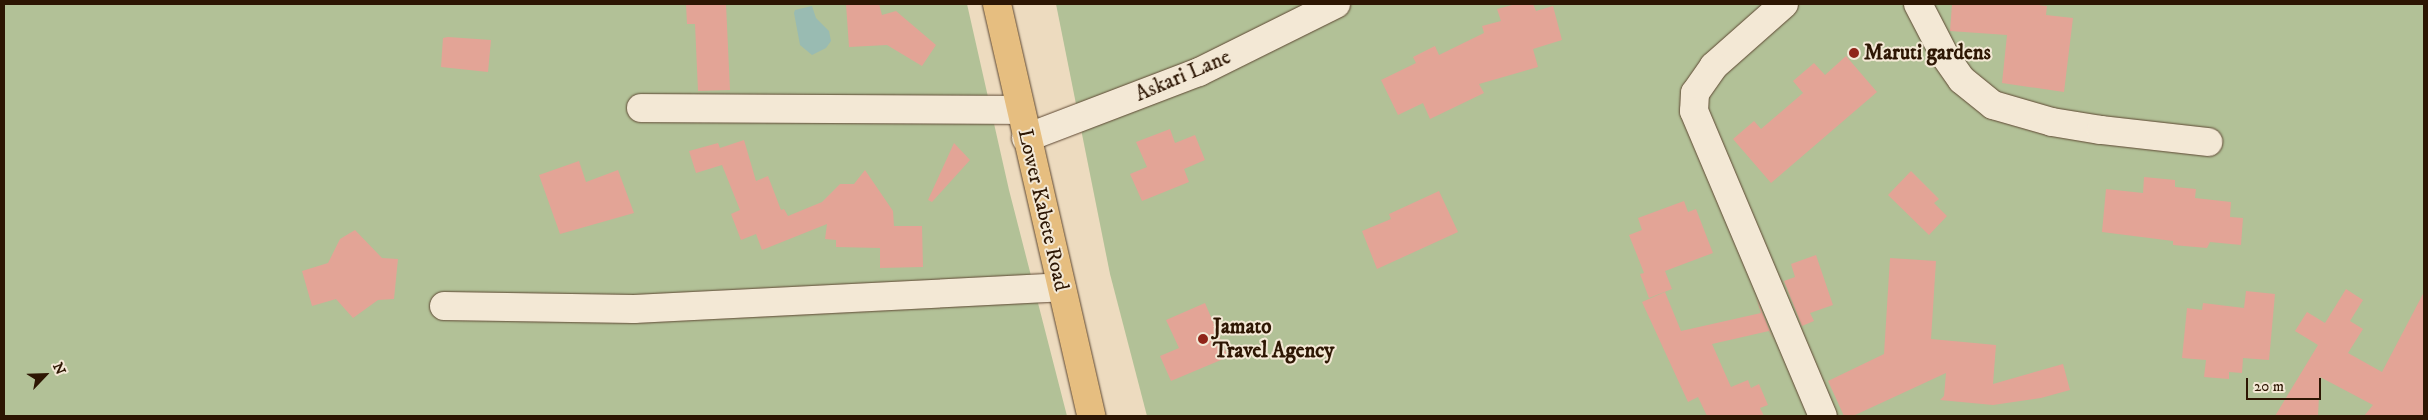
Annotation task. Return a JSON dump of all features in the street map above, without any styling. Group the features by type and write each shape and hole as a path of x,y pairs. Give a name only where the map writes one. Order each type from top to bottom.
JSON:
{"main road":[{"name":"Lower Kabete Road","path":"997,4 1026,138 1091,416"}],"street":[{"name":"Askari Lane","path":"1026,138 1199,72 1336,4"},
{"path":"1784,4 1714,66 1695,93 1694,111 1823,416"},
{"path":"1918,4 1945,56 1962,80 1993,105 2008,111 2091,128 2208,142"},
{"path":"641,108 1020,110"},
{"path":"444,306 634,309 1061,287"}],"green space":[{"path":"4,4 967,4 1009,190 1067,416 4,416"},
{"path":"1056,4 2424,4 2424,416 1147,416 1110,274"}],"water":[{"path":"812,6 816,18 829,31 831,41 826,48 812,55 800,45 794,13 795,10"}],"building":[{"path":"686,4 726,4 730,90 698,91 695,24 687,24"},
{"path":"846,4 879,4 882,15 896,11 936,45 922,66 887,45 849,47"},
{"path":"1516,4 1533,4 1536,11 1553,6 1562,40 1533,49 1538,67 1479,84 1484,93 1430,119 1423,103 1398,115 1381,80 1416,63 1413,57 1435,46 1439,55 1484,33 1482,26 1501,21 1497,9"},
{"path":"1952,4 2030,4 2047,6 2046,15 2073,18 2064,92 2002,83 2007,35 1950,31"},
{"path":"443,38 491,40 488,72 441,67"},
{"path":"1846,56 1877,92 1771,183 1733,139 1754,121 1761,129 1803,93 1793,81 1814,63 1825,75"},
{"path":"1170,129 1175,143 1195,135 1205,160 1184,169 1189,182 1142,201 1130,174 1147,167 1136,142"},
{"path":"744,140 756,181 768,176 781,210 784,209 788,216 822,202 840,184 854,184 865,170 893,211 894,226 922,226 923,267 880,268 880,248 836,247 836,240 825,239 827,224 762,250 756,234 741,240 731,214 740,210 722,165 696,173 689,151 718,143 720,148"},
{"path":"954,143 970,160 932,202 928,200"},
{"path":"579,161 586,182 618,170 634,213 560,234 539,175"},
{"path":"1911,171 1939,199 1934,203 1947,216 1929,235 1888,195"},
{"path":"2144,177 2175,180 2175,187 2196,189 2195,198 2231,202 2230,217 2243,218 2241,245 2210,242 2207,248 2173,245 2173,241 2102,232 2106,189 2143,193"},
{"path":"1439,191 1458,232 1377,269 1362,231 1391,219 1389,214"},
{"path":"1684,201 1688,212 1696,209 1713,253 1665,271 1672,289 1649,298 1640,274 1644,273 1629,235 1642,230 1638,218"},
{"path":"355,230 382,258 398,259 394,299 378,300 353,318 336,299 312,306 302,271 328,263 340,239"},
{"path":"1816,255 1833,305 1810,313 1814,321 1802,326 1784,281 1795,277 1791,264"},
{"path":"1890,258 1936,261 1931,339 1996,345 1993,384 2063,364 2070,390 2041,398 1993,405 1940,400 1944,396 1946,373 1853,416 1844,416 1828,381 1884,354"},
{"path":"2346,289 2363,300 2350,321 2363,329 2348,353 2382,372 2424,292 2424,416 2364,416 2373,405 2320,377 2318,416 2275,416 2318,345 2295,331 2307,312 2325,323"},
{"path":"2246,291 2275,294 2269,360 2243,358 2242,373 2229,372 2229,379 2204,377 2206,360 2182,358 2187,308 2202,310 2203,303 2244,308"},
{"path":"1665,292 1681,331 1761,313 1756,297 1773,339 1769,331 1712,344 1731,387 1748,380 1751,388 1759,384 1768,405 1760,408 1764,416 1707,416 1698,397 1688,402 1642,302"},
{"path":"1205,303 1228,357 1171,381 1160,356 1179,348 1166,320"}],"place":[{"name":"Maruti gardens","path":"1854,53"},
{"name":"Jamato Travel Agency","path":"1203,339"}]}
